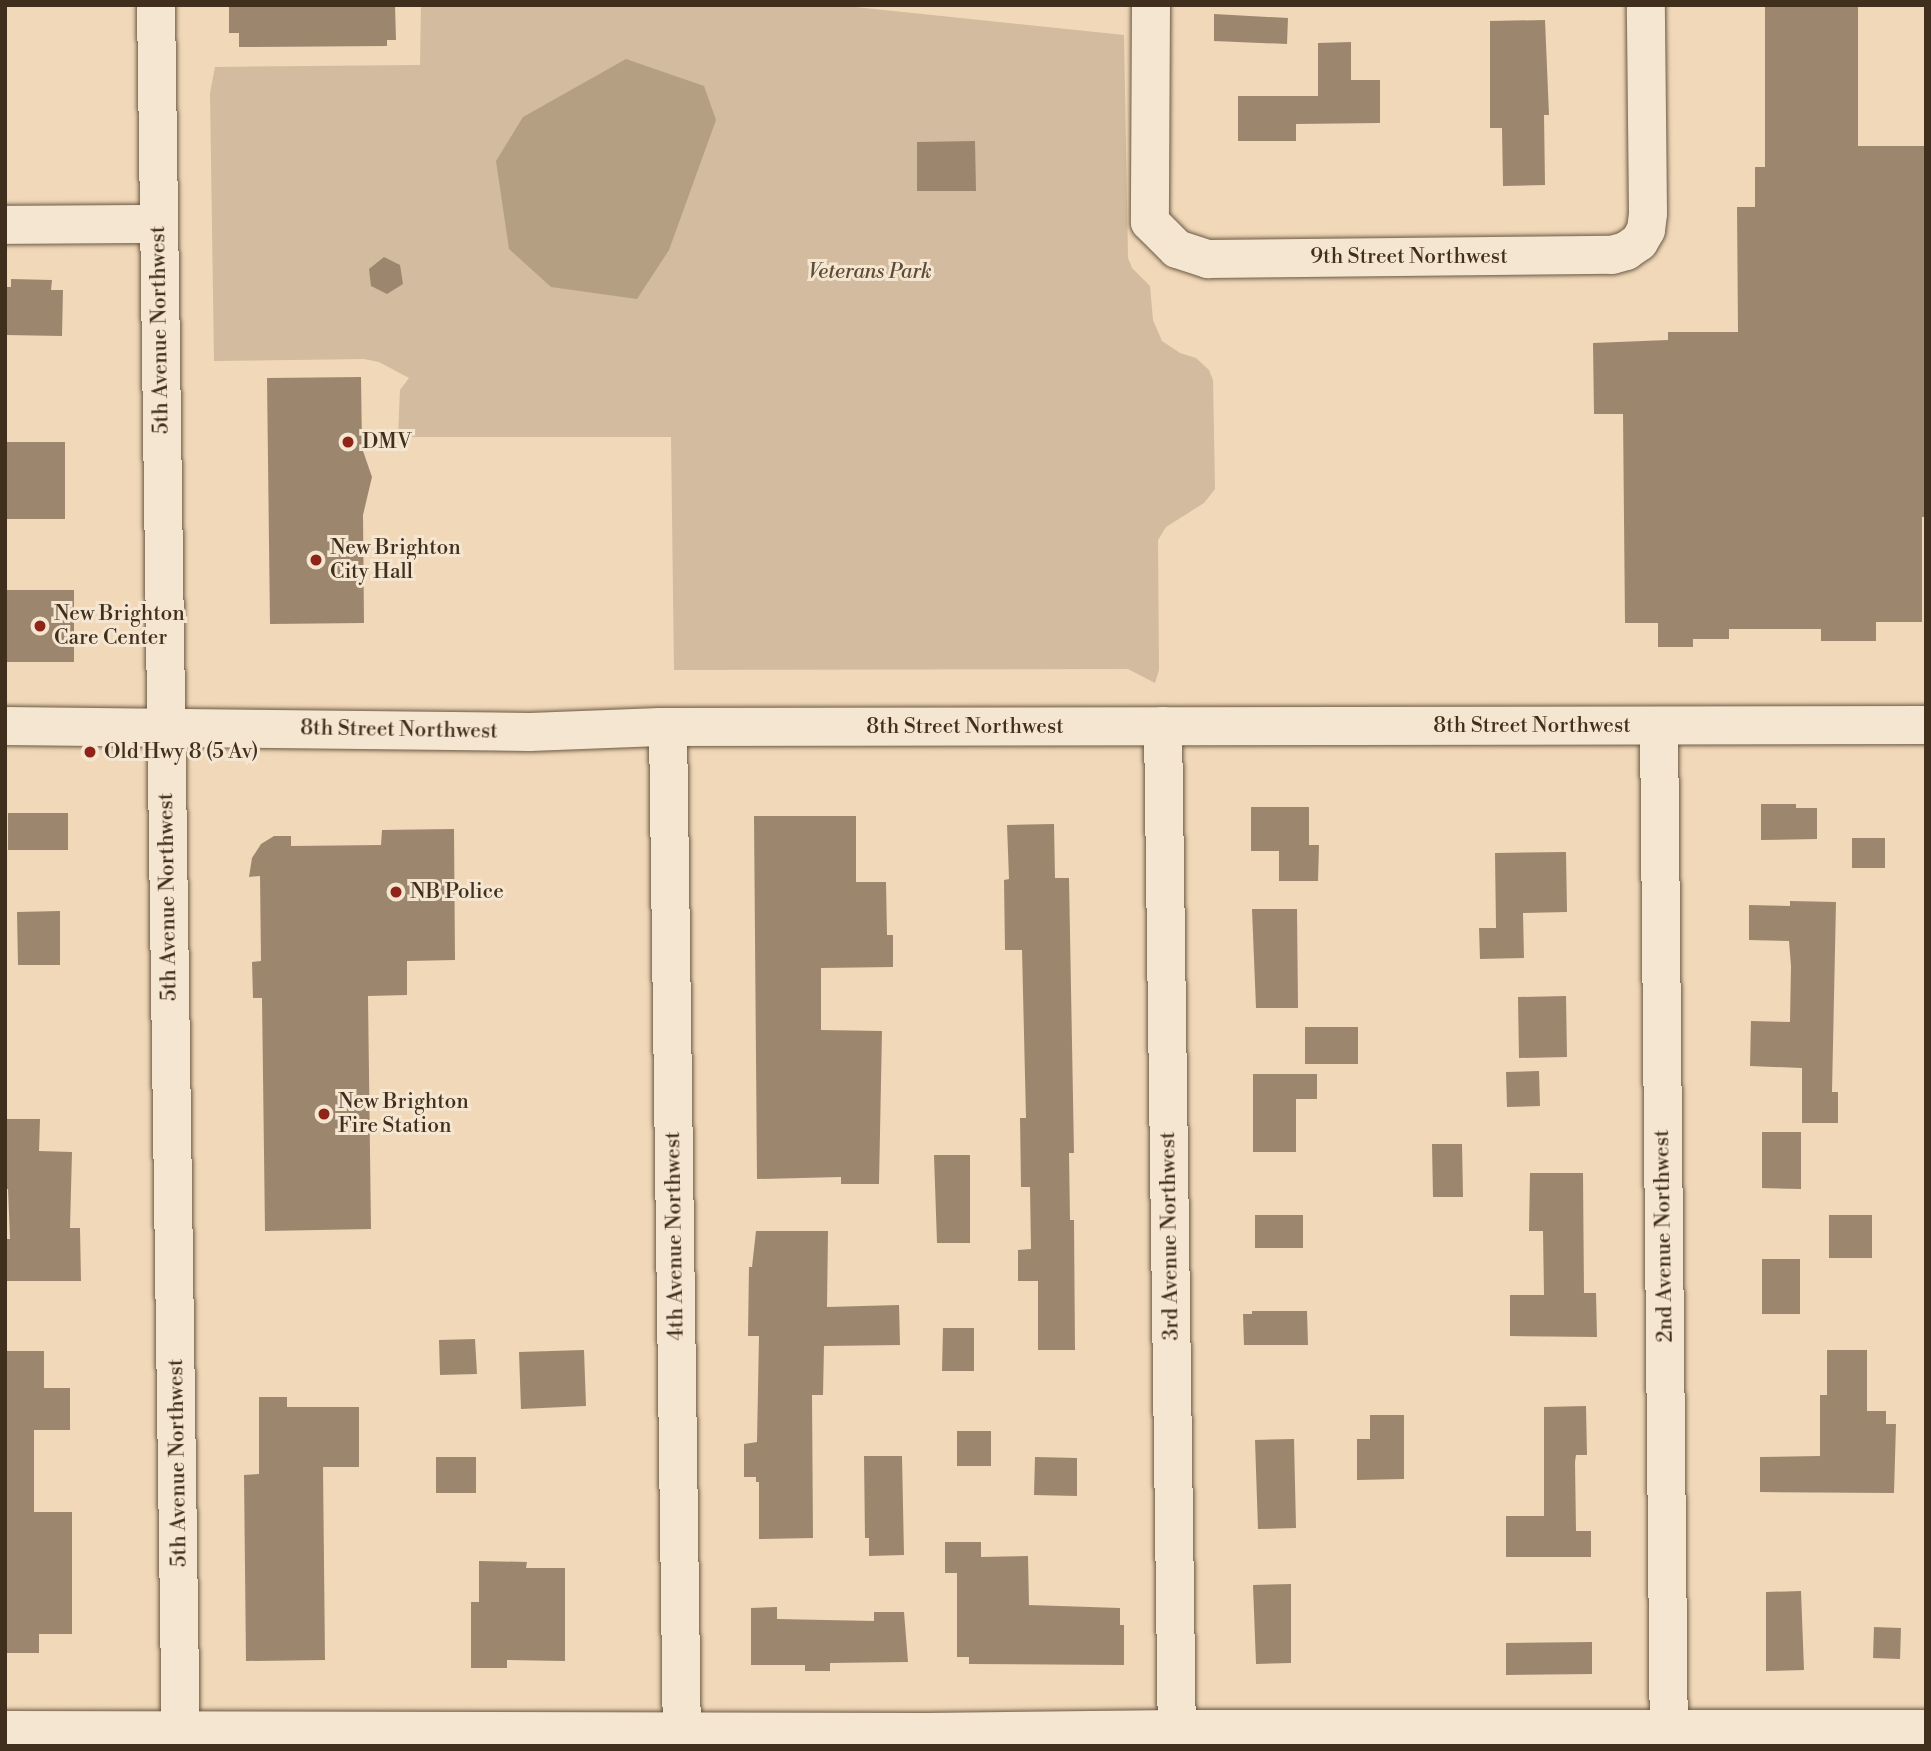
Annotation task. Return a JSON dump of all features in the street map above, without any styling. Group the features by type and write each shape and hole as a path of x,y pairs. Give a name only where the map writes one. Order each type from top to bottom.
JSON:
{"street":[{"name":"5th Avenue Northwest","path":"156,5 181,1737"},
{"name":"9th Street Northwest","path":"1151,5 1150,222 1177,249 1208,259 1612,256 1626,251 1639,242 1646,230 1648,213 1646,5"},
{"path":"5,225 158,224"},
{"name":"8th Street Northwest","path":"5,726 530,732 668,727 1926,725"},
{"name":"3rd Avenue Northwest","path":"1163,726 1177,1737"},
{"name":"2nd Avenue Northwest","path":"1659,726 1669,1738"},
{"name":"4th Avenue Northwest","path":"668,727 682,1738"},
{"path":"5,1730 181,1737 1669,1738 1926,1729"}],"green space":[{"name":"Veterans Park","path":"421,5 836,5 1124,35 1128,258 1132,268 1150,286 1153,320 1162,341 1180,353 1196,358 1209,370 1213,380 1215,489 1204,503 1166,527 1158,540 1159,670 1155,683 1128,669 674,670 671,437 398,437 400,390 409,378 379,362 364,359 214,361 210,93 215,67 420,65"}],"shaded area":[{"path":"626,59 704,86 716,120 669,250 637,299 551,287 509,249 496,161 523,117"}],"building":[{"path":"229,5 395,5 396,40 387,40 387,46 239,47 239,33 229,33"},
{"path":"1765,5 1858,5 1858,146 1926,146 1926,517 1922,517 1922,622 1876,622 1876,641 1821,641 1821,629 1729,629 1729,639 1693,639 1693,647 1658,647 1658,623 1625,623 1623,414 1594,414 1593,343 1668,340 1668,332 1738,332 1737,207 1755,207 1755,167 1765,167"},
{"path":"1214,14 1288,18 1287,44 1214,41"},
{"path":"1545,20 1549,115 1544,115 1545,185 1503,186 1502,128 1490,128 1490,21"},
{"path":"1351,42 1351,80 1380,80 1380,123 1296,124 1296,141 1238,141 1238,96 1318,96 1318,43"},
{"path":"975,141 976,191 917,191 917,142"},
{"path":"384,257 400,265 403,284 387,294 371,286 369,269"},
{"path":"11,279 52,280 51,290 63,290 62,336 5,335 5,287 11,287"},
{"name":"New Brighton City Hall","path":"361,377 362,448 372,477 363,515 364,623 270,624 267,378"},
{"path":"5,442 65,442 65,519 5,519"},
{"name":"New Brighton Care Center","path":"5,590 74,590 74,662 5,662"},
{"path":"1761,804 1796,804 1796,808 1817,808 1817,839 1761,840"},
{"path":"1251,807 1309,807 1309,845 1319,845 1318,881 1279,881 1279,851 1251,851"},
{"path":"8,813 68,813 68,850 8,850"},
{"path":"754,816 856,816 856,882 886,882 887,935 893,935 893,967 821,968 821,1030 882,1031 879,1184 841,1184 841,1177 757,1179"},
{"path":"1054,824 1055,878 1069,878 1074,1153 1069,1153 1070,1220 1074,1220 1075,1350 1038,1350 1038,1281 1018,1281 1018,1250 1031,1249 1030,1187 1021,1187 1020,1118 1026,1118 1022,950 1005,950 1004,880 1009,879 1007,825"},
{"path":"454,829 455,960 407,961 407,995 368,996 371,1229 265,1231 262,998 253,998 252,962 261,961 260,876 249,877 252,858 261,844 274,836 291,836 291,846 381,845 382,830"},
{"path":"1852,838 1885,838 1885,868 1852,868"},
{"path":"1566,852 1567,912 1523,913 1524,958 1480,959 1479,928 1496,928 1495,853"},
{"path":"1790,901 1836,902 1832,1092 1838,1092 1838,1123 1802,1123 1802,1068 1750,1066 1751,1021 1790,1022 1791,966 1789,941 1749,940 1749,905 1790,906"},
{"path":"1252,909 1297,909 1298,1008 1256,1008"},
{"path":"60,911 60,965 18,965 17,912"},
{"path":"1566,996 1567,1057 1519,1058 1518,997"},
{"path":"1305,1027 1358,1027 1358,1064 1305,1064"},
{"path":"1539,1071 1540,1106 1507,1107 1506,1072"},
{"path":"1253,1074 1317,1074 1317,1099 1296,1099 1296,1152 1253,1152"},
{"path":"5,1119 40,1119 39,1151 72,1152 70,1228 80,1228 81,1281 5,1281 5,1239 10,1239 8,1189 5,1189"},
{"path":"1762,1132 1801,1132 1801,1189 1762,1188"},
{"path":"1432,1144 1462,1144 1463,1197 1433,1197"},
{"path":"934,1155 970,1155 970,1243 937,1243"},
{"path":"1530,1173 1583,1173 1584,1293 1596,1293 1597,1337 1510,1336 1510,1295 1544,1295 1543,1231 1529,1231"},
{"path":"1255,1215 1303,1215 1303,1248 1255,1248"},
{"path":"1829,1215 1872,1215 1872,1258 1829,1258"},
{"path":"756,1231 828,1231 827,1307 899,1305 900,1345 824,1346 823,1395 812,1395 813,1538 759,1539 759,1482 756,1482 756,1477 744,1477 744,1444 757,1442 759,1336 748,1336 749,1267 752,1267"},
{"path":"1762,1259 1800,1259 1800,1314 1762,1314"},
{"path":"1252,1311 1307,1311 1308,1345 1244,1345 1243,1314 1252,1314"},
{"path":"943,1328 974,1328 974,1371 942,1371"},
{"path":"475,1339 477,1374 440,1375 439,1340"},
{"path":"584,1350 586,1406 521,1409 519,1352"},
{"path":"1827,1350 1867,1350 1867,1411 1886,1411 1886,1424 1896,1424 1894,1493 1760,1492 1760,1457 1820,1456 1820,1395 1827,1395"},
{"path":"6,1351 44,1351 44,1388 70,1388 70,1430 34,1430 34,1512 72,1512 72,1634 39,1634 39,1653 5,1653"},
{"path":"259,1397 287,1397 287,1407 359,1407 359,1467 323,1467 325,1660 246,1661 244,1475 259,1474"},
{"path":"1586,1406 1587,1455 1576,1455 1575,1462 1576,1531 1591,1531 1591,1557 1506,1557 1506,1516 1544,1516 1544,1407"},
{"path":"1370,1415 1404,1415 1404,1479 1357,1480 1357,1439 1370,1439"},
{"path":"957,1431 991,1431 991,1466 957,1466"},
{"path":"1294,1439 1296,1528 1258,1529 1255,1440"},
{"path":"864,1456 902,1456 904,1555 869,1556 869,1538 865,1538"},
{"path":"436,1457 476,1457 476,1493 436,1493"},
{"path":"1035,1457 1077,1458 1077,1496 1034,1495"},
{"path":"945,1542 981,1542 981,1557 1028,1556 1029,1605 1120,1608 1120,1625 1124,1625 1124,1665 969,1664 969,1657 957,1657 957,1573 945,1573"},
{"path":"479,1561 527,1562 526,1568 565,1568 565,1661 507,1660 507,1668 471,1668 471,1602 479,1602"},
{"path":"1291,1584 1291,1663 1256,1664 1253,1585"},
{"path":"1801,1591 1804,1670 1766,1671 1766,1592"},
{"path":"777,1607 777,1619 874,1621 874,1612 904,1612 908,1662 830,1663 830,1671 805,1671 805,1665 751,1665 751,1608"},
{"path":"1874,1627 1901,1628 1900,1659 1873,1658"},
{"path":"1592,1642 1592,1674 1506,1675 1506,1643"}],"place":[{"name":"DMV","path":"348,442"},
{"name":"New Brighton City Hall","path":"316,560"},
{"name":"New Brighton Care Center","path":"40,626"},
{"name":"Old Hwy 8 (5 Av)","path":"90,752"},
{"name":"NB Police","path":"396,892"},
{"name":"New Brighton Fire Station","path":"324,1114"}]}
